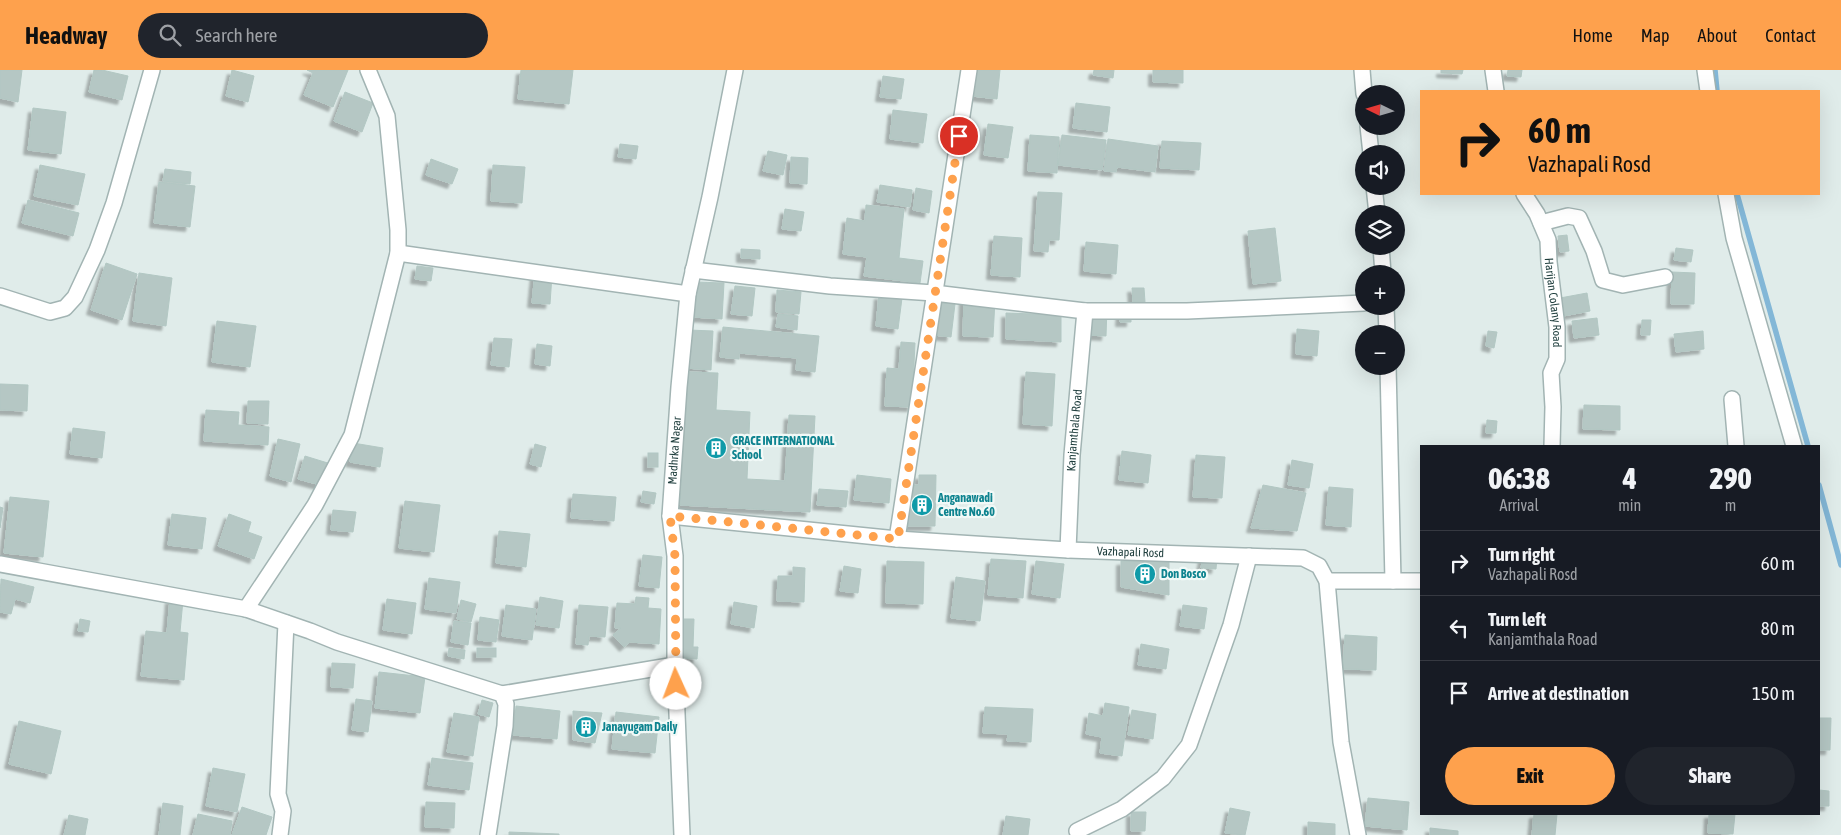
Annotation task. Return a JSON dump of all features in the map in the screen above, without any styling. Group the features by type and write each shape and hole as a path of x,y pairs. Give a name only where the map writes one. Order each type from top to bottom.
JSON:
{"street":[{"path":"0,296 50,312 65,308 75,297 97,250 114,203 152,70"},
{"path":"246,609 315,506 352,435 398,253 398,230 387,116 368,70"},
{"name":"Madhrka Nagar","path":"682,835 675,665 675,556 670,516 688,294 710,197 735,70"},
{"path":"898,539 969,70"},
{"path":"1362,70 1363,85"},
{"path":"1493,70 1496,90"},
{"path":"1705,70 1708,90"},
{"name":"Harijan Colany Road","path":"1525,195 1537,214 1548,240 1557,327 1557,359 1551,373 1553,407 1552,445"},
{"path":"1726,195 1734,238 1794,445"},
{"path":"1541,223 1568,216 1579,218 1594,251 1603,280 1623,285 1665,277"},
{"path":"398,253 688,294"},
{"path":"693,270 830,286 934,293 1085,312 1186,311 1355,302"},
{"name":"Kanjamthala Road","path":"1068,550 1072,455 1085,312"},
{"path":"1388,375 1393,581"},
{"path":"1732,398 1736,445"},
{"name":"Vazhapali Rosd","path":"670,516 898,539 1068,550 1303,558 1319,566 1327,582"},
{"path":"1078,831 1122,809 1162,778 1188,745 1231,625 1249,556"},
{"path":"0,564 246,609 356,648 502,694 675,665"},
{"path":"1358,835 1341,742 1327,582 1420,581"},
{"path":"280,835 283,811 278,794 286,624"},
{"path":"488,835 505,726 506,704 502,694"}],"building":[{"path":"0,70 22,70 18,102 0,98"},
{"path":"94,70 128,76 122,100 89,92"},
{"path":"232,70 254,76 248,102 226,96"},
{"path":"307,70 348,70 333,107 304,95 313,73"},
{"path":"521,70 573,70 569,104 518,99"},
{"path":"974,70 1000,70 997,99 972,96"},
{"path":"1094,70 1114,70 1113,78 1093,75"},
{"path":"1153,70 1183,70 1183,83 1153,82"},
{"path":"1441,70 1463,70 1462,74 1441,73"},
{"path":"1508,70 1522,70 1521,77 1507,76"},
{"path":"883,76 904,79 901,99 880,97"},
{"path":"345,92 373,103 362,132 334,121"},
{"path":"1076,103 1110,107 1107,132 1073,128"},
{"path":"33,108 66,112 61,154 28,150"},
{"path":"893,110 927,114 923,143 890,139"},
{"path":"988,124 1013,127 1008,158 984,155"},
{"path":"1030,135 1059,137 1057,173 1028,171"},
{"path":"1062,135 1106,140 1102,170 1058,165"},
{"path":"1108,139 1158,146 1155,172 1117,167 1116,172 1104,171"},
{"path":"1162,141 1201,143 1199,170 1160,168"},
{"path":"620,144 638,146 636,159 618,157"},
{"path":"768,151 787,155 783,175 763,171"},
{"path":"791,157 808,158 807,184 790,183"},
{"path":"431,159 458,169 452,184 426,175"},
{"path":"40,165 85,174 78,205 34,196"},
{"path":"493,165 525,167 522,203 491,201"},
{"path":"165,169 191,172 190,184 163,181"},
{"path":"159,182 195,186 190,227 154,223"},
{"path":"880,185 912,190 910,207 877,202"},
{"path":"916,188 932,191 929,213 913,210"},
{"path":"1038,192 1062,193 1059,240 1049,240 1048,252 1034,251"},
{"path":"28,200 79,213 73,236 22,223"},
{"path":"866,205 904,209 899,258 923,261 920,283 864,276 867,257 843,254 847,218 865,221"},
{"path":"785,209 804,212 801,231 782,229"},
{"path":"1275,228 1281,281 1253,284 1248,231"},
{"path":"1567,235 1569,251 1560,252 1558,236"},
{"path":"994,236 1022,238 1020,277 991,275"},
{"path":"1086,242 1118,245 1116,274 1084,271"},
{"path":"1676,248 1693,250 1691,262 1674,260"},
{"path":"741,249 760,250 760,259 741,258"},
{"path":"106,263 137,274 122,320 91,310"},
{"path":"417,266 433,268 431,281 415,279"},
{"path":"1672,272 1695,273 1694,304 1671,304"},
{"path":"139,273 172,278 166,326 133,321"},
{"path":"535,273 552,275 550,304 532,303"},
{"path":"696,282 724,283 722,319 693,317"},
{"path":"735,286 755,288 752,316 731,314"},
{"path":"1132,288 1144,288 1145,302 1133,302"},
{"path":"777,290 801,292 799,314 776,312"},
{"path":"1587,293 1590,311 1563,316 1560,298"},
{"path":"879,295 902,298 898,329 876,326"},
{"path":"964,298 995,300 993,337 963,336"},
{"path":"937,302 955,304 951,337 933,335"},
{"path":"1089,307 1107,308 1106,336 1088,335"},
{"path":"1121,308 1131,308 1131,322 1120,322"},
{"path":"1006,313 1061,315 1061,342 1006,339"},
{"path":"778,314 798,316 797,330 776,327"},
{"path":"1597,318 1599,335 1574,338 1572,321"},
{"path":"1642,320 1651,320 1650,335 1641,335"},
{"path":"217,321 256,326 250,367 212,362"},
{"path":"723,327 819,336 815,372 796,370 797,358 739,353 739,359 720,357"},
{"path":"1297,329 1319,331 1317,356 1296,354"},
{"path":"689,330 713,331 711,370 686,368"},
{"path":"1488,331 1497,332 1494,348 1486,346"},
{"path":"1703,331 1704,349 1676,352 1674,334"},
{"path":"494,338 512,339 509,367 491,365"},
{"path":"901,342 915,343 912,407 885,406 887,368 899,369"},
{"path":"537,344 552,346 550,366 535,364"},
{"name":"GRACE INTERNATIONAL School","path":"687,372 718,373 716,410 750,412 747,479 785,481 789,415 815,416 810,512 680,505"},
{"path":"1026,372 1055,374 1052,426 1023,424"},
{"path":"0,384 28,385 27,411 0,410"},
{"path":"248,401 269,401 268,424 247,423"},
{"path":"1584,405 1620,406 1620,430 1583,429"},
{"path":"206,410 239,412 238,425 269,427 268,445 204,441"},
{"path":"1487,420 1497,421 1496,433 1486,433"},
{"path":"73,428 105,432 102,458 70,454"},
{"path":"278,439 300,444 291,482 270,476"},
{"path":"353,443 383,448 380,467 350,462"},
{"path":"535,444 546,447 541,467 530,464"},
{"path":"1122,451 1151,455 1148,483 1119,480"},
{"path":"648,453 658,453 658,467 648,467"},
{"path":"1196,455 1225,457 1222,498 1193,497"},
{"path":"305,456 331,464 324,486 298,479"},
{"path":"1292,460 1313,464 1309,488 1288,485"},
{"path":"857,475 891,479 889,503 854,500"},
{"name":"Anganawadi Centre No.60","path":"919,475 936,475 935,526 908,526 909,485 919,485"},
{"path":"1263,485 1306,493 1297,531 1251,528"},
{"path":"1329,487 1353,489 1351,527 1326,525"},
{"path":"819,489 848,491 846,507 817,505"},
{"path":"643,491 656,493 654,504 641,502"},
{"path":"573,494 616,497 614,521 571,518"},
{"path":"10,497 49,501 43,557 4,553"},
{"path":"405,501 440,505 434,552 399,548"},
{"path":"0,507 3,508 0,528"},
{"path":"333,510 356,512 353,532 331,530"},
{"path":"172,514 206,518 202,549 168,545"},
{"path":"229,514 251,522 248,532 262,537 254,559 218,546"},
{"path":"499,531 530,534 526,567 496,563"},
{"path":"643,555 662,557 659,588 639,586"},
{"path":"1203,557 1217,558 1216,569 1201,568"},
{"path":"991,559 1026,561 1023,598 988,595"},
{"name":"Don Bosco","path":"1169,560 1169,595 1121,587 1121,561"},
{"path":"887,561 924,562 923,604 886,603"},
{"path":"1036,561 1064,564 1060,598 1032,594"},
{"path":"844,566 861,569 858,593 840,591"},
{"path":"793,567 805,568 804,602 777,601 778,576 793,576"},
{"path":"956,577 985,581 980,621 951,618"},
{"path":"429,578 460,582 456,613 425,609"},
{"path":"1,579 34,587 30,603 15,599 11,614 0,612"},
{"path":"540,597 563,601 559,628 536,625"},
{"path":"636,597 649,598 648,608 661,609 659,644 630,642 624,647 613,635 621,628 615,628 617,603 635,604"},
{"path":"170,599 183,600 180,632 188,633 184,680 141,676 146,631 167,633"},
{"path":"387,599 416,603 412,634 383,630"},
{"path":"461,600 476,604 471,622 457,619"},
{"path":"734,602 757,606 754,628 731,624"},
{"path":"506,605 536,609 532,640 502,636"},
{"path":"579,605 608,607 605,637 589,636 588,645 576,644"},
{"path":"1183,605 1207,608 1204,629 1180,626"},
{"path":"480,617 499,620 496,642 478,640"},
{"path":"80,619 90,621 88,632 78,631"},
{"path":"681,619 694,619 693,647 698,647 697,659 679,658"},
{"path":"454,621 471,623 468,645 451,642"},
{"path":"1345,635 1377,637 1376,670 1343,669"},
{"path":"1141,644 1169,649 1166,669 1138,665"},
{"path":"449,648 465,650 464,659 448,656"},
{"path":"477,648 496,648 496,657 477,657"},
{"path":"332,663 355,664 353,688 331,687"},
{"path":"379,672 425,677 420,713 375,708"},
{"path":"356,699 372,701 368,732 352,730"},
{"path":"482,700 493,703 489,717 478,714"},
{"path":"1105,703 1129,707 1122,756 1100,753 1102,737 1086,734 1089,713 1103,716"},
{"path":"516,706 560,711 557,739 513,735"},
{"path":"985,707 1033,709 1031,742 1007,741 1008,734 983,733"},
{"path":"1132,710 1156,714 1153,739 1128,735"},
{"name":"Janayugam Daily","path":"573,711 602,713 595,743 573,740"},
{"path":"616,712 659,717 655,753 612,749"},
{"path":"454,713 479,717 473,756 447,752"},
{"path":"1820,718 1831,718 1830,750 1820,750"},
{"path":"19,721 61,731 51,774 9,764"},
{"path":"432,758 473,763 469,790 428,785"},
{"path":"213,768 245,774 237,812 206,806"},
{"path":"1820,790 1829,791 1829,806 1820,806"},
{"path":"1368,798 1409,802 1407,830 1365,826"},
{"path":"426,802 455,803 454,828 425,827"},
{"path":"163,803 183,806 180,835 159,835"},
{"path":"242,807 272,817 266,835 232,835"},
{"path":"1230,808 1250,812 1245,835 1225,833"},
{"path":"1131,812 1146,812 1145,831 1131,831"},
{"path":"198,814 232,821 230,835 193,835"},
{"path":"69,815 88,819 85,835 64,835"},
{"path":"1534,815 1557,815 1555,835 1532,835"},
{"path":"1709,815 1735,815 1733,834 1708,833"},
{"path":"1006,816 1030,819 1028,835 1003,835"},
{"path":"1308,822 1335,824 1335,835 1308,835"},
{"path":"1430,828 1458,831 1458,835 1430,835"},
{"path":"509,832 559,834 559,835 509,835"}],"waterway":[{"path":"1715,70 1717,90"},
{"path":"1737,195 1808,445"},
{"path":"1820,489 1841,565"}],"place":[{"name":"GRACE INTERNATIONAL School","path":"716,448"},
{"name":"Anganawadi Centre No.60","path":"922,505"},
{"name":"Don Bosco","path":"1145,574"},
{"name":"Janayugam Daily","path":"586,727"}],"route":[{"path":"676,684 675,556 670,516 898,539 959,136"}]}
